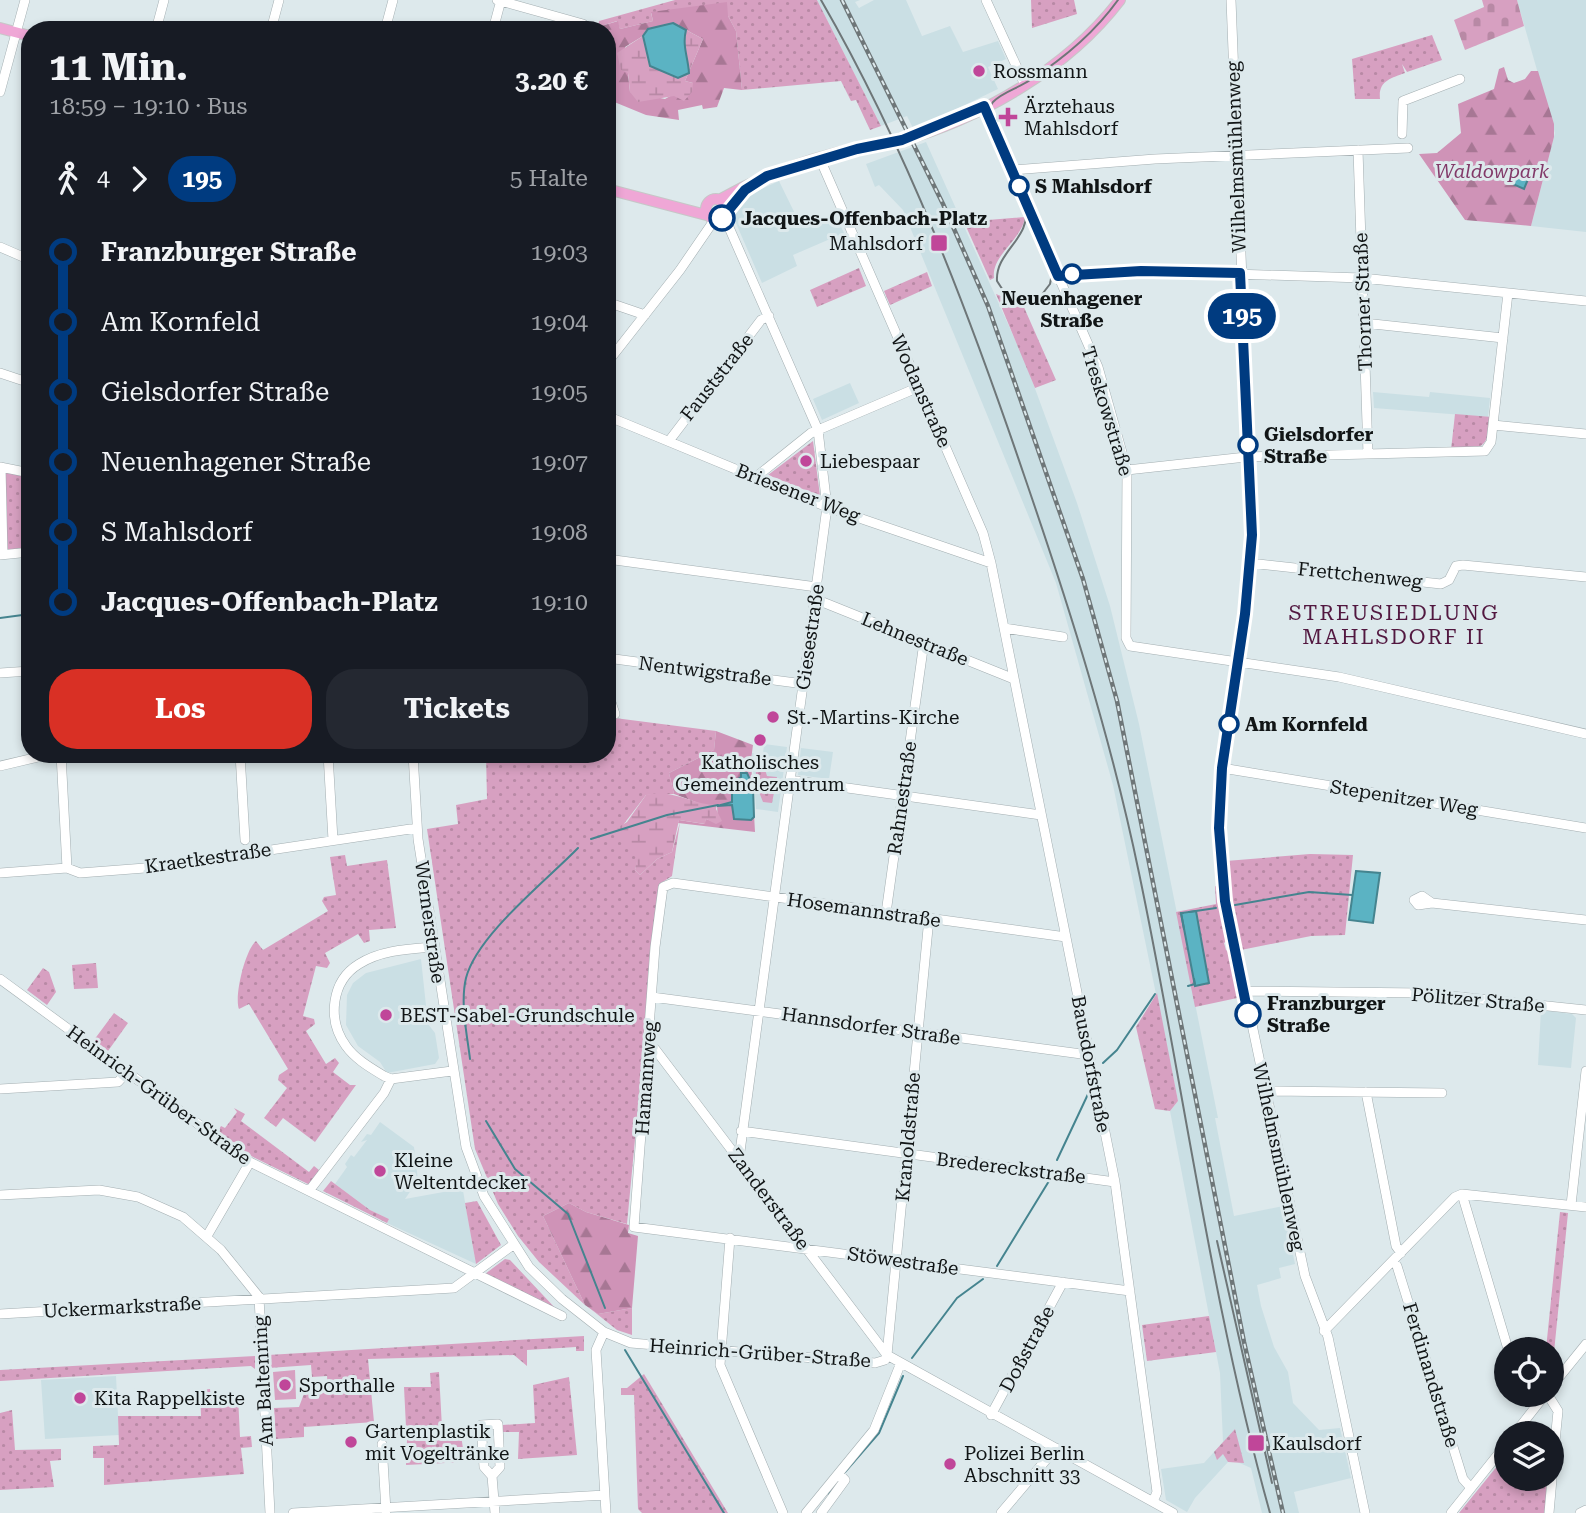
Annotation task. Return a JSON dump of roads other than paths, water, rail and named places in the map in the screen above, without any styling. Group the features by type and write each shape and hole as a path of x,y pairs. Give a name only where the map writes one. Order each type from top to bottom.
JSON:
{"main road":[{"path":"616,191 681,209 717,210 755,182 785,169 902,140 986,110 1070,54 1121,0"},
{"path":"0,28 21,33"}],"street":[{"path":"0,92 25,0"},
{"path":"158,21 164,0"},
{"path":"273,21 279,0"},
{"path":"387,21 393,0"},
{"path":"495,21 500,0 573,21"},
{"path":"986,0 1025,85"},
{"name":"Wilhelmsmühlenweg","path":"1231,0 1249,457 1250,563 1222,768 1219,828 1222,873 1244,991 1305,1276 1324,1331 1365,1513"},
{"path":"1402,134 1403,101 1460,79"},
{"name":"Treskowstraße","path":"986,110 1098,367 1127,470 1126,638 1134,649 1238,663"},
{"path":"1012,170 1236,155 1408,148"},
{"name":"Thorner Straße","path":"1357,150 1368,454"},
{"name":"Wodanstraße","path":"820,159 983,533 1004,628"},
{"path":"616,352 645,315 717,210"},
{"name":"Giesestraße","path":"717,210 769,316 818,430 828,507 757,1011 739,1159"},
{"path":"0,247 21,256"},
{"path":"1058,276 1141,271 1363,278 1586,301"},
{"path":"1127,470 1249,457 1481,453 1489,447 1493,425 1508,293"},
{"path":"616,305 645,315"},
{"name":"Fauststraße","path":"669,441 761,320 769,316"},
{"path":"1364,323 1503,338"},
{"path":"0,373 21,380"},
{"path":"756,477 818,430 919,387"},
{"name":"Briesener Weg","path":"616,420 828,507 991,563"},
{"path":"1493,425 1586,434"},
{"path":"21,471 1,467 2,554 21,553"},
{"path":"616,560 817,587"},
{"name":"Frettchenweg","path":"1250,563 1441,584 1448,580 1456,566 1463,565 1586,577"},
{"name":"Lehnestraße","path":"815,600 1014,679"},
{"path":"1004,628 1063,638"},
{"name":"Bausdorfstraße","path":"1004,628 1115,1182 1157,1492 1153,1502"},
{"name":"Rahnestraße","path":"886,913 923,642"},
{"name":"Nentwigstraße","path":"616,659 804,684"},
{"path":"1238,663 1349,680 1586,734"},
{"path":"0,673 21,672"},
{"path":"0,766 21,761"},
{"path":"61,763 67,868"},
{"path":"241,763 245,840"},
{"path":"329,763 333,840"},
{"name":"Wernerstraße","path":"413,763 417,828 433,947 452,1071 471,1164 484,1195 513,1245"},
{"name":"Stepenitzer Weg","path":"1222,768 1586,828"},
{"path":"790,780 1041,815"},
{"name":"Kraetkestraße","path":"0,873 67,868 80,873 158,867 417,828"},
{"name":"Hosemannstraße","path":"663,887 673,883 1066,937"},
{"name":"Hamannweg","path":"634,1227 663,887"},
{"path":"1432,903 1586,920"},
{"name":"Kranoldstraße","path":"887,1355 929,918"},
{"path":"433,947 371,957 358,964 339,986 334,1017 346,1046 364,1063 391,1079 452,1071"},
{"name":"Heinrich-Grüber-Straße","path":"0,979 250,1162 562,1316"},
{"name":"Pölitzer Straße","path":"1244,991 1422,993 1586,1010"},
{"name":"Hannsdorfer Straße","path":"652,997 1090,1055"},
{"name":"Zanderstraße","path":"648,1048 655,1049 887,1355"},
{"path":"1571,1205 1586,1071"},
{"path":"0,1089 118,1082 126,1073"},
{"path":"309,1191 384,1093 391,1079"},
{"path":"1265,1091 1442,1093"},
{"path":"1366,1092 1396,1248 1401,1253"},
{"name":"Bredereckstraße","path":"741,1131 1115,1182"},
{"path":"207,1236 250,1162"},
{"name":"Am Baltenring","path":"0,1195 86,1191 125,1194 168,1209 207,1236 244,1282 260,1297 270,1513"},
{"path":"1462,1194 1504,1337"},
{"path":"1324,1331 1450,1201 1462,1194 1586,1207"},
{"name":"Stöwestraße","path":"634,1227 1130,1291"},
{"path":"730,1238 720,1365 783,1513"},
{"path":"476,1272 513,1245"},
{"name":"Heinrich-Grüber-Straße","path":"513,1245 543,1282 604,1332 631,1343 875,1363 885,1360 887,1355 900,1365 1173,1513"},
{"name":"Ferdinandstraße","path":"1393,1261 1397,1266 1463,1479 1471,1488"},
{"name":"Uckermarkstraße","path":"0,1314 260,1297 454,1288 476,1272"},
{"path":"243,1299 244,1282"},
{"name":"Doßstraße","path":"991,1415 1063,1282"},
{"path":"604,1332 596,1353 606,1513"},
{"path":"1564,1371 1586,1344"},
{"path":"806,1513 874,1430 900,1365"},
{"path":"1525,1421 1537,1407"},
{"path":"492,1476 500,1467 498,1424 481,1425 484,1467 492,1476 495,1513"},
{"path":"382,1444 386,1510"},
{"path":"1001,1513 1056,1448"},
{"path":"1451,1513 1494,1459"},
{"path":"821,1513 845,1480 839,1474"},
{"path":"1549,1513 1551,1491"},
{"path":"293,1513 386,1510 605,1495"},
{"path":"1580,1513 1586,1510"}],"water":[{"path":"673,23 686,30 685,46 689,73 678,78 650,66 643,36 648,29"},
{"path":"1513,166 1531,172 1524,189 1490,174 1491,169 1503,173"},
{"path":"741,773 747,773 753,786 754,817 751,820 734,819 732,805 717,806 732,802 732,783 741,777"},
{"path":"1356,871 1380,873 1373,923 1349,920"},
{"path":"1196,911 1209,983 1195,986 1181,913"}],"waterway":[{"path":"0,618 21,615"},
{"path":"591,839 667,815 718,805"},
{"path":"470,1059 464,988 473,961 514,909 578,848"},
{"path":"1235,905 1309,892 1352,895"},
{"path":"1189,912 1216,908"},
{"path":"1183,913 1184,929"},
{"path":"1188,986 1195,984 1194,979"},
{"path":"1103,1063 1117,1050 1155,994"},
{"path":"1057,1160 1089,1092"},
{"path":"486,1121 515,1169 568,1214 605,1308"},
{"path":"997,1266 1049,1181"},
{"path":"912,1358 957,1298 983,1279"},
{"path":"625,1350 724,1513"},
{"path":"845,1472 879,1433 903,1376"},
{"path":"829,1494 839,1481"}],"tram line":[{"path":"821,0 909,173 958,293 1024,475 1088,672 1116,772 1139,873 1214,1275 1249,1434 1270,1513"},
{"path":"993,132 1029,208 1053,268 1050,284 1040,297 1023,302 1008,298 997,281 1002,261 1024,227 1026,217 1025,206 991,128 990,108 997,99 1026,83 1066,54 1089,34 1118,0"},
{"path":"1217,1241 1272,1483"}],"railway":[{"path":"842,0 943,204 988,306 1083,579 1117,701 1244,1342 1283,1513"}],"place":[{"name":"Rossmann","path":"979,71"},
{"name":"Ärztehaus Mahlsdorf","path":"1008,117"},
{"name":"S Mahlsdorf","path":"1019,186"},
{"name":"Jacques-Offenbach-Platz","path":"722,218"},
{"name":"Mahlsdorf","path":"939,243"},
{"name":"Neuenhagener Straße","path":"1072,274"},
{"name":"Gielsdorfer Straße","path":"1248,445"},
{"name":"Liebespaar","path":"806,461"},
{"name":"St.-Martins-Kirche","path":"773,717"},
{"name":"Am Kornfeld","path":"1229,724"},
{"name":"Katholisches Gemeindezentrum","path":"760,740"},
{"name":"Franzburger Straße","path":"1248,1014"},
{"name":"BEST-Sabel-Grundschule","path":"386,1015"},
{"name":"Kleine Weltentdecker","path":"380,1171"},
{"name":"Sporthalle","path":"285,1385"},
{"name":"Kita Rappelkiste","path":"80,1398"},
{"name":"Gartenplastik mit Vogeltränke","path":"351,1442"},
{"name":"Kaulsdorf","path":"1256,1443"},
{"name":"Polizei Berlin Abschnitt 33","path":"950,1464"}],"district":[{"name":"STREUSIEDLUNG MAHLSDORF II","path":"1394,625"}],"park label":[{"name":"Waldowpark","path":"1492,171"}]}
